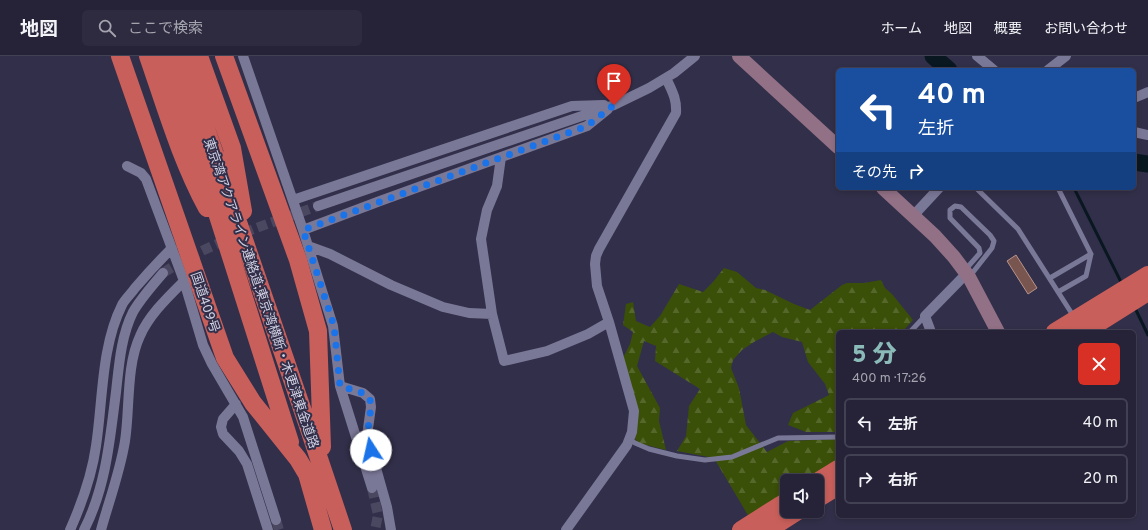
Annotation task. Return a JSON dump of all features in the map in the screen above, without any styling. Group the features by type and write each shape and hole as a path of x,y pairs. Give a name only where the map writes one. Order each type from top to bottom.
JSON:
{"highway":[{"name":"国道409号","path":"120,56 225,358 253,403 298,459 307,474 324,530"},
{"name":"東京湾アクアライン連絡道;東京湾横断・木更津東金道路","path":"181,56 343,530"},
{"path":"199,56 232,148 249,240 307,432 332,504 339,530"},
{"path":"224,56 298,260 318,331 321,442 332,504"},
{"path":"154,57 177,140 195,185 242,276 307,474"},
{"name":"東京湾アクアライン連絡道;東京湾横断・木更津東金道路","path":"154,57 211,194 286,431 320,530"},
{"path":"1080,326 1148,275"},
{"path":"1063,330 1080,326 1148,292"},
{"path":"824,478 836,470"},
{"path":"824,495 836,487"},
{"path":"741,530 780,505"},
{"path":"768,530 787,518"}],"street":[{"path":"243,56 293,200 334,326 340,386 372,488"},
{"path":"318,206 614,105 674,74 695,56"},
{"path":"739,56 836,144"},
{"path":"977,56 992,68"},
{"path":"1051,68 1066,56"},
{"path":"566,530 626,445 632,432 634,411 609,322 597,286 595,264 596,256 676,114 677,104 666,78"},
{"path":"1136,97 1148,92"},
{"path":"293,200 572,106 614,105"},
{"path":"303,230 587,126 614,105"},
{"path":"1136,132 1148,135"},
{"path":"501,157 497,186 487,210 481,238 492,314 504,361 547,351 588,334 609,322"},
{"path":"127,166 141,173 146,179 184,281 203,345 212,364 243,417 276,520"},
{"path":"885,190 936,236 967,273 997,330"},
{"path":"914,216 937,190"},
{"path":"308,246 330,254 391,285 443,307 469,313 492,314"},
{"path":"70,530 79,509 92,470 106,356 114,323 123,303 153,267 172,248"},
{"path":"84,530 92,516 105,472 124,338 133,312 148,290 163,273"},
{"path":"930,330 925,316 967,273"},
{"path":"101,530 117,476 125,441 130,379 138,340 148,322 163,302 184,281"},
{"path":"340,386 363,393 370,399 371,407 367,436 387,507 391,530"},
{"path":"236,404 224,419 221,427 223,434 239,451 247,464 268,530"}],"lane":[{"path":"978,190 1018,229 1080,326"},
{"path":"1058,292 1086,276 1091,254 1059,190"},
{"path":"955,206 961,207 990,235 994,242 992,248 967,273 980,253 979,248 950,218 950,210 955,206"},
{"path":"1050,278 1091,254"},
{"path":"912,330 925,316"},
{"path":"629,439 649,449 677,456 705,460 732,457 778,438 836,437"}],"green space":[{"path":"724,268 737,272 756,288 765,290 810,310 842,285 847,283 864,283 881,280 885,288 892,294 913,320 904,330 836,330 836,432 806,432 788,425 793,413 829,395 825,384 808,362 802,342 782,337 773,332 742,350 733,360 731,368 739,388 746,425 767,452 788,441 836,439 836,463 818,474 780,474 780,498 749,517 714,458 677,451 686,436 689,406 700,389 655,361 656,346 644,341 637,366 660,408 659,421 666,450 638,443 634,437 623,358 630,344 633,332 623,325 626,304 633,302 636,321 650,327 660,316 679,284 703,292"}],"building":[{"path":"1016,255 1037,288 1028,294 1007,261"}],"waterway":[{"path":"933,56 947,68"},
{"path":"1136,162 1148,164"},
{"path":"1075,190 1122,284"},
{"path":"1135,308 1148,335"}],"tunnel":[{"path":"163,273 219,243 258,227 318,206"},
{"path":"372,488 378,515 375,530"},
{"path":"276,520 279,530"}],"route":[{"path":"371,450 367,436 371,407 370,399 363,393 340,386 334,326 303,230 587,126 614,105"}]}
